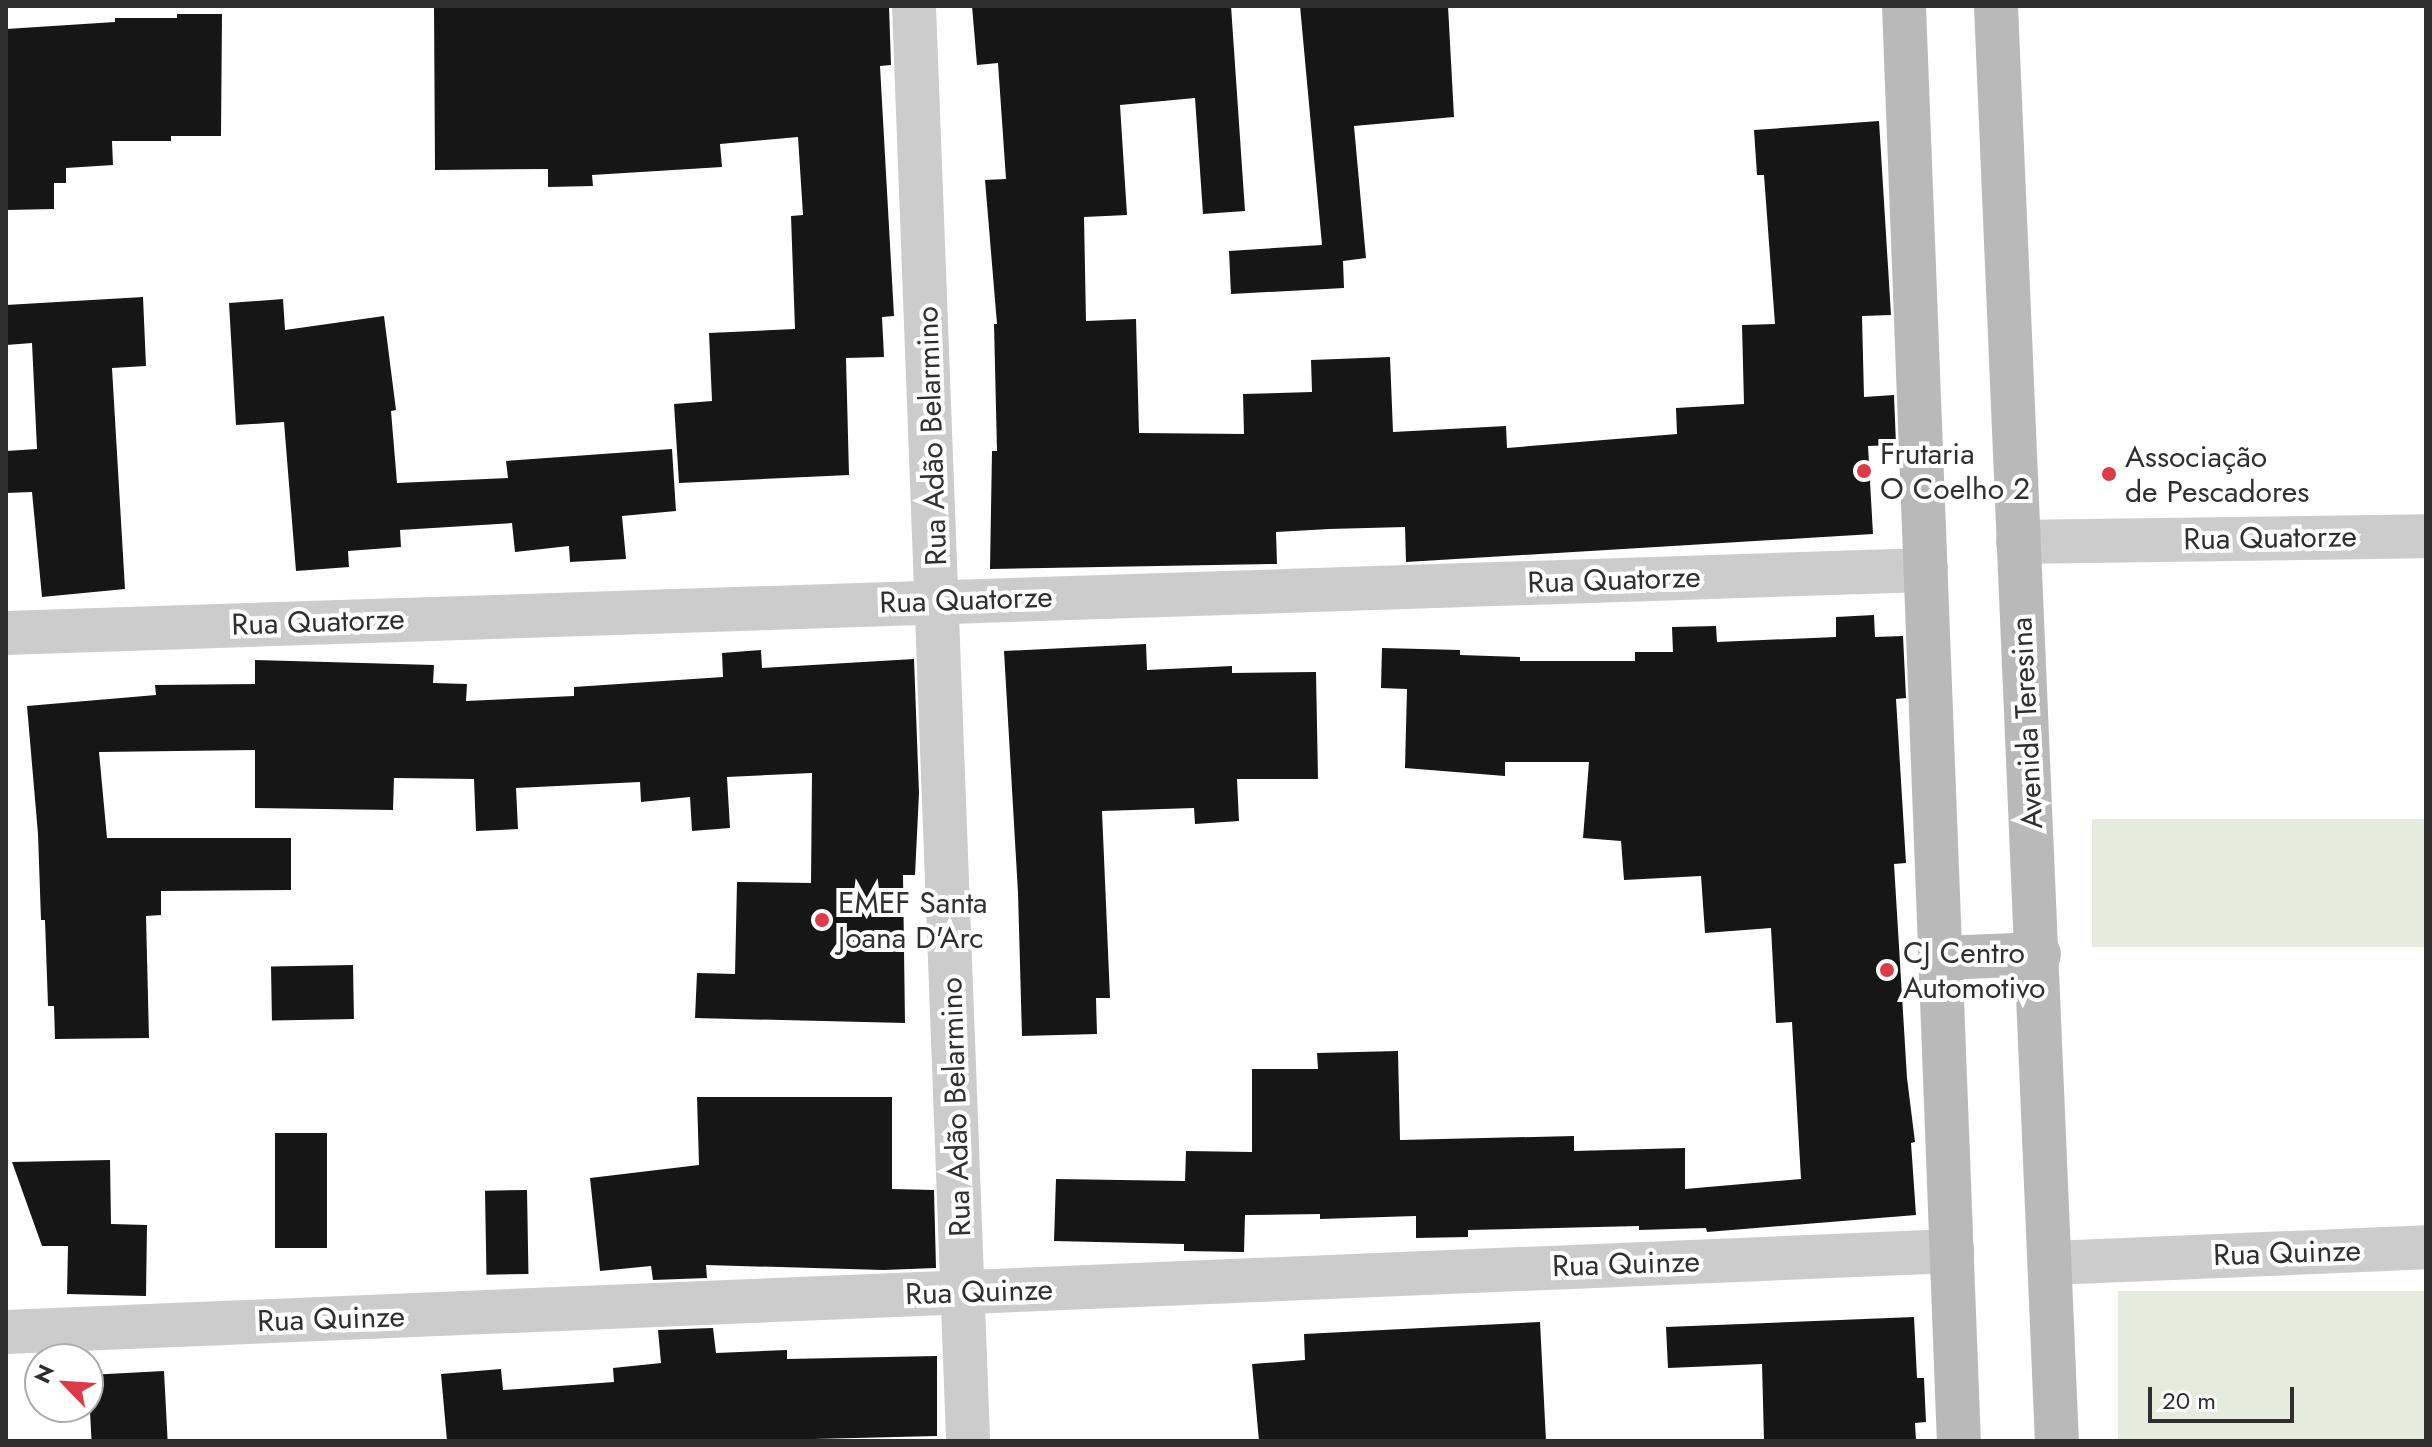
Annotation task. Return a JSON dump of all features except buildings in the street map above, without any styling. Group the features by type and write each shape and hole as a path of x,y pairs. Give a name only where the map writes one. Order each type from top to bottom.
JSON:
{"main road":[{"path":"1904,6 1959,1441"},
{"name":"Avenida Teresina","path":"1996,6 2039,954 2057,1441"},
{"path":"1941,958 2039,954"}],"street":[{"name":"Rua Adão Belarmino","path":"914,6 939,601 968,1441"},
{"name":"Rua Quatorze","path":"2018,542 2426,536"},
{"name":"Rua Quatorze","path":"6,633 1926,570"},
{"name":"Rua Quinze","path":"2052,1263 2426,1247"},
{"name":"Rua Quinze","path":"6,1332 1952,1251"}],"shaded area":[{"path":"2092,819 2426,819 2426,947 2092,947"},
{"path":"2118,1291 2426,1291 2426,1441 2118,1441"}],"place":[{"name":"Frutaria O Coelho 2","path":"1864,471"},
{"name":"Associação de Pescadores","path":"2109,474"},
{"name":"EMEF Santa Joana D'Arc","path":"822,920"},
{"name":"CJ Centro Automotivo","path":"1887,970"}]}
